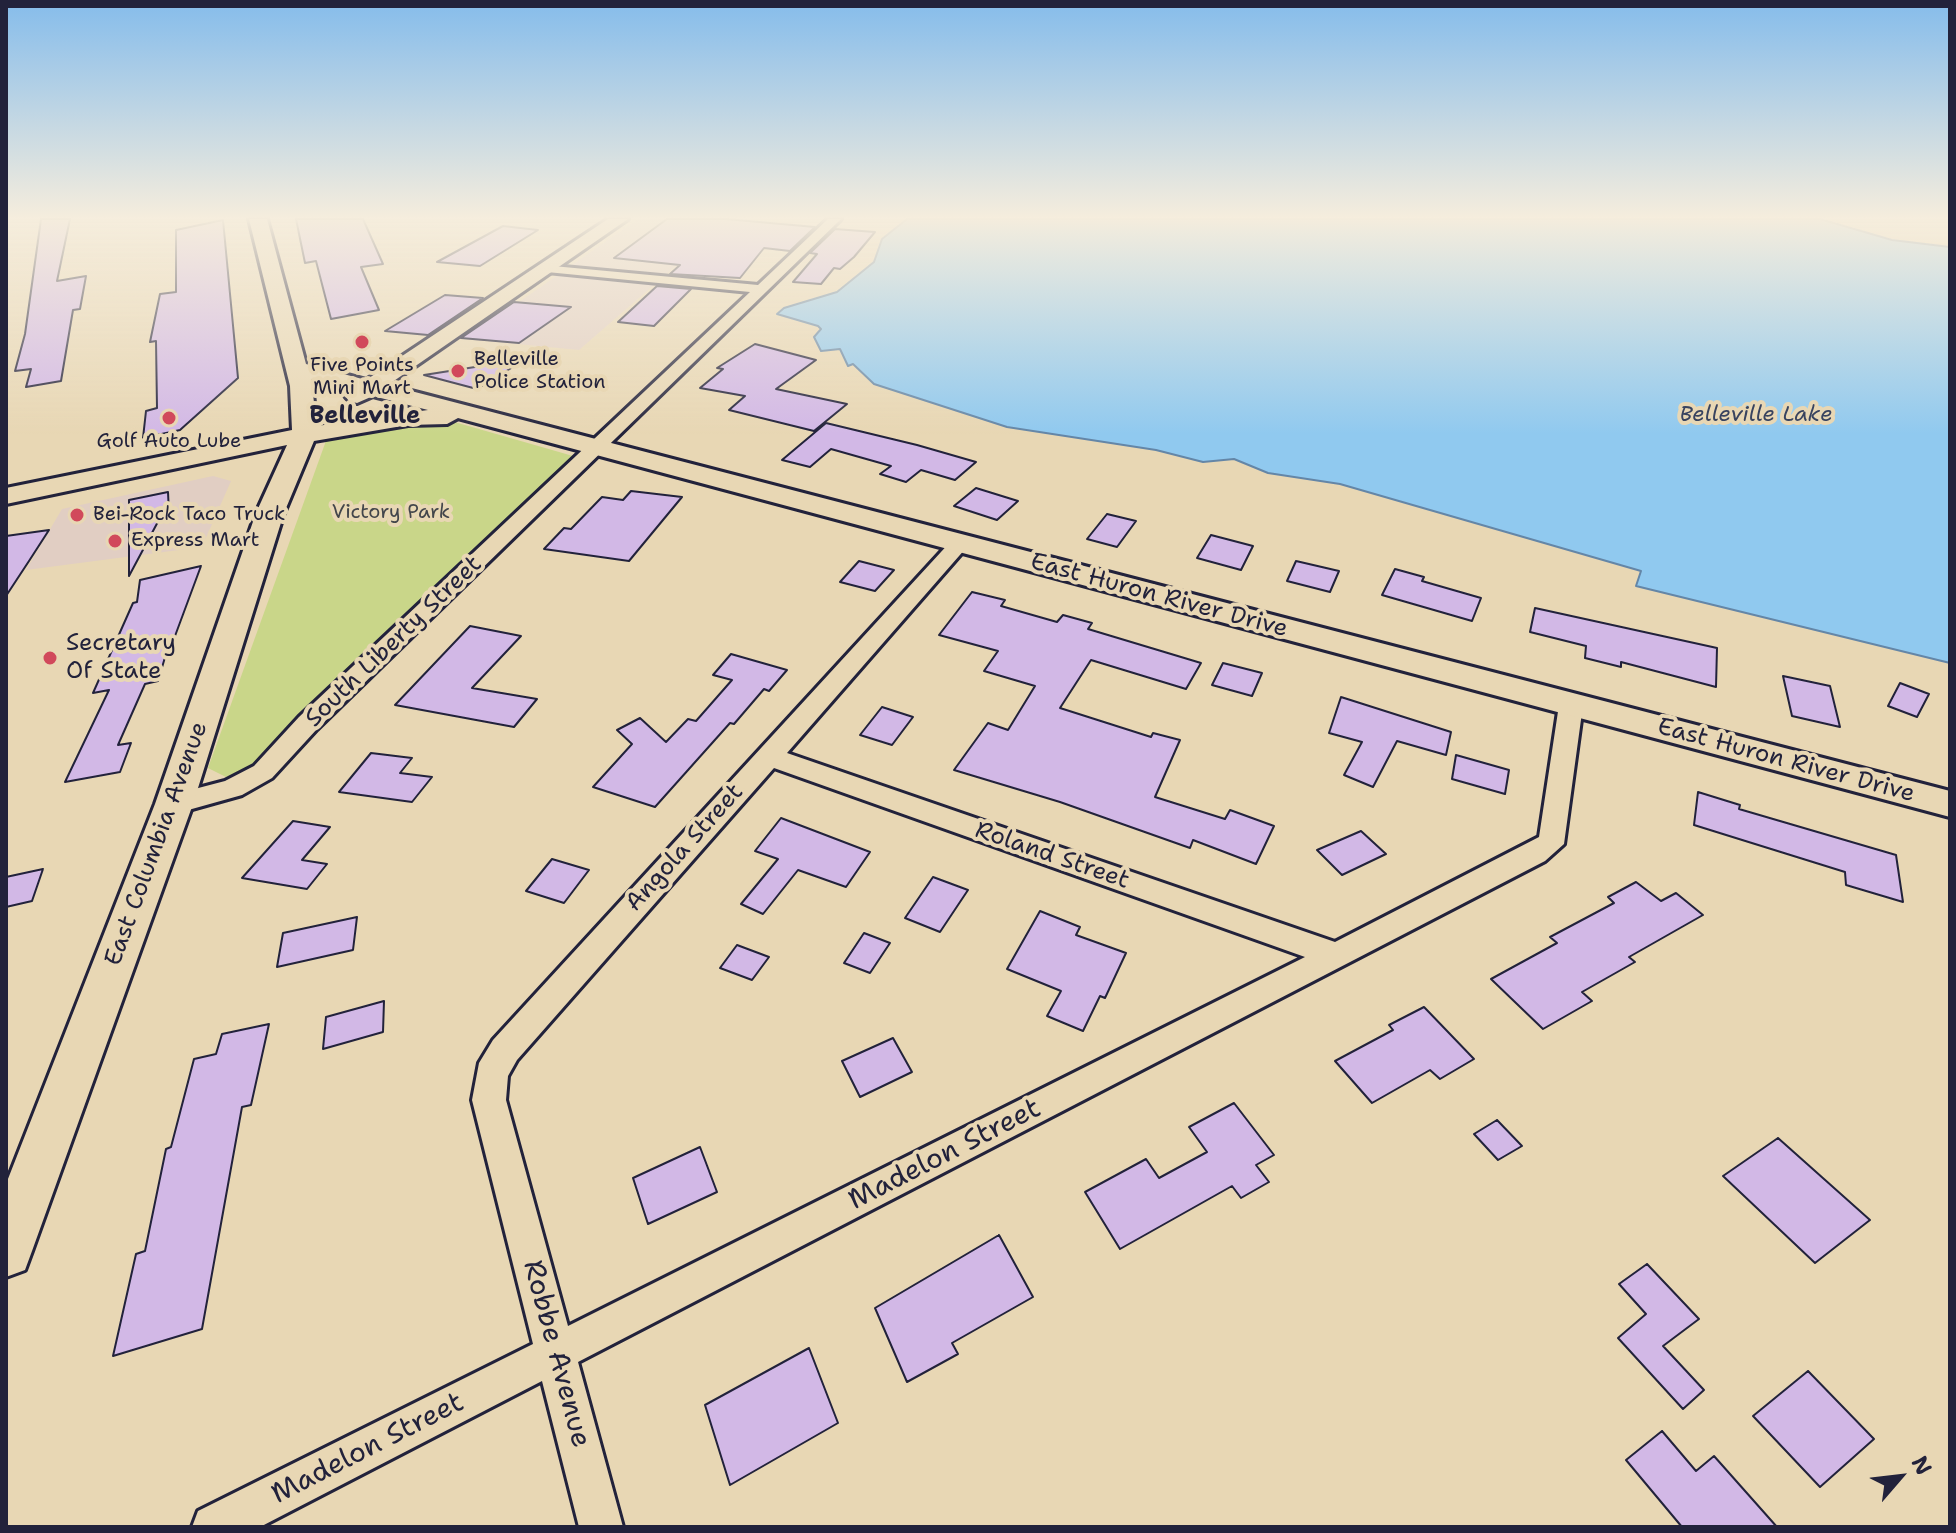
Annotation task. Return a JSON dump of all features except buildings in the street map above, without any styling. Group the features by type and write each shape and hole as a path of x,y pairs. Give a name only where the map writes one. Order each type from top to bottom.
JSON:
{"main road":[{"path":"276,291 306,414 304,435"},
{"path":"304,435 513,291"},
{"name":"East Huron River Drive","path":"295,368 1950,804"},
{"path":"6,496 304,435 408,418 481,416"},
{"name":"East Columbia Avenue","path":"6,1251 174,804 270,513 304,435"}],"street":[{"name":"South Liberty Street","path":"174,804 233,788 263,772 308,723 758,291"},
{"name":"Angola Street","path":"511,1181 488,1087 491,1074 505,1050 959,544"},
{"name":"Madelon Street","path":"214,1527 1550,844 1571,705"},
{"name":"Roland Street","path":"768,756 1336,955"},
{"name":"Robbe Avenue","path":"511,1181 601,1527"}],"shaded area":[{"path":"535,291 648,291 579,350 466,339"},
{"path":"213,476 231,481 202,547 26,570 62,509"}],"green space":[{"name":"Victory Park","path":"451,421 573,456 249,769 226,777 208,768 327,438 409,422"}],"water":[{"name":"Belleville Lake","path":"1950,291 1950,663 1636,586 1641,571 1340,484 1268,473 1234,459 1203,462 1156,450 1007,427 874,384 853,364 848,366 840,349 821,351 814,337 821,329 818,326 777,314 784,308 837,292"}],"place":[{"name":"Five Points Mini Mart","path":"362,342"},
{"name":"Belleville Police Station","path":"458,371"},
{"name":"Golf Auto Lube","path":"169,418"},
{"name":"Bei-Rock Taco Truck","path":"77,515"},
{"name":"Express Mart","path":"115,541"},
{"name":"Secretary Of State","path":"50,658"}],"district":[{"name":"Belleville","path":"365,417"}]}
